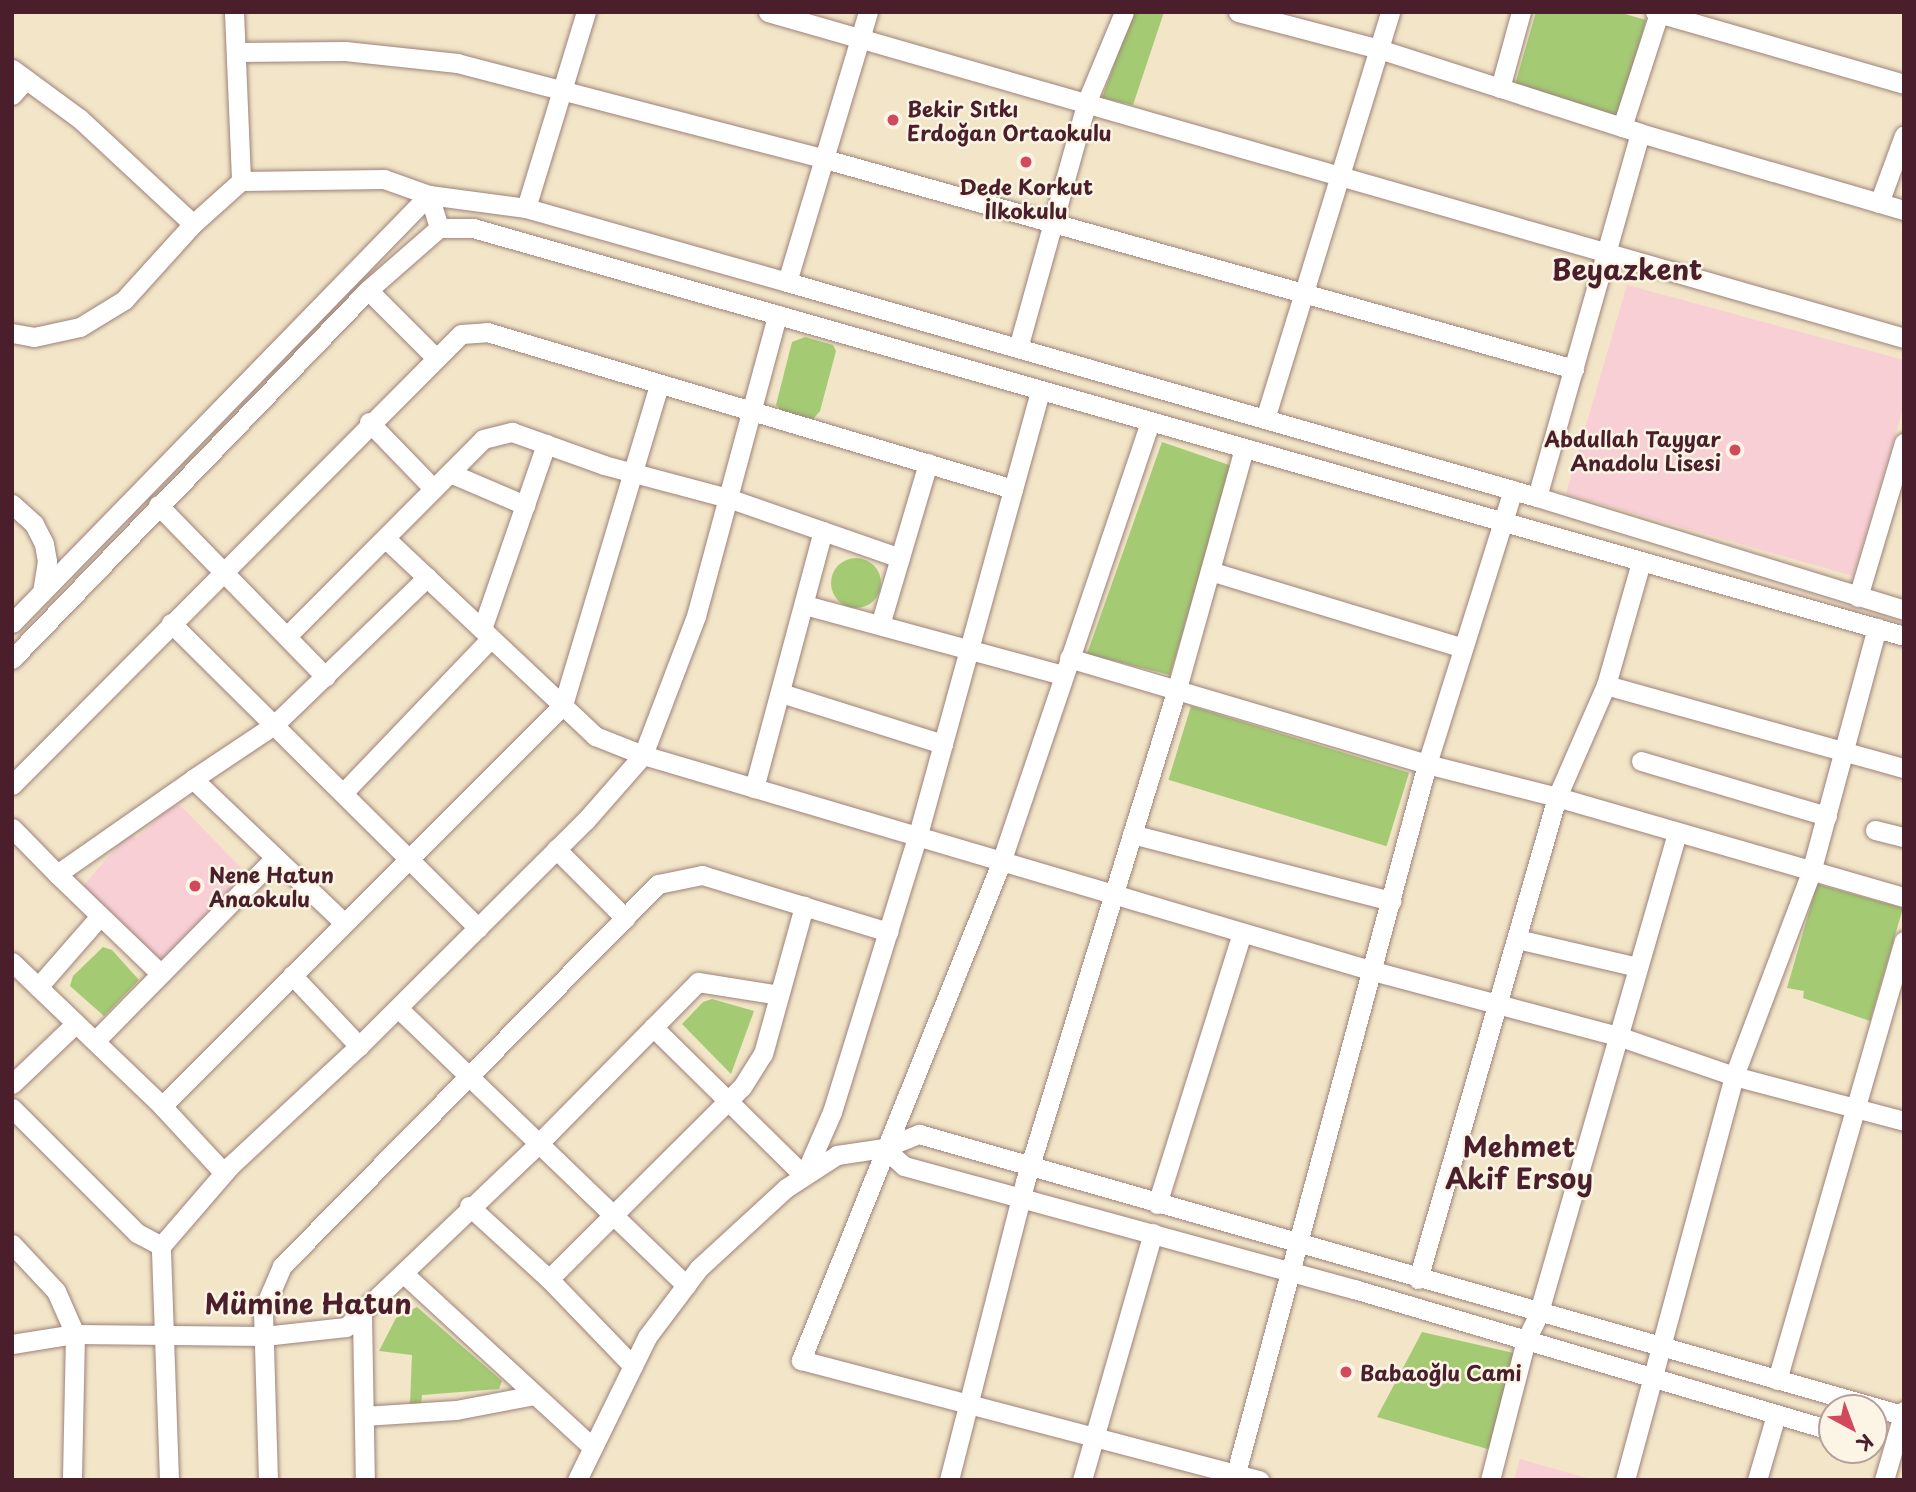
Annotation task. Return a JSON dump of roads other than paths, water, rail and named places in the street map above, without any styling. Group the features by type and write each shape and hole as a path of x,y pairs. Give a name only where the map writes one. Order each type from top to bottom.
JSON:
{"street":[{"path":"234,12 241,181"},
{"path":"526,208 586,12"},
{"path":"768,12 862,36 1904,338"},
{"path":"788,282 868,12"},
{"path":"1018,348 1051,221 1087,101 1124,12"},
{"path":"1265,419 1390,12"},
{"path":"1500,88 1521,12"},
{"path":"1248,13 1379,49 1631,130 1904,210"},
{"path":"1537,497 1609,251 1631,130 1657,13 1904,84"},
{"path":"237,52 345,51 457,63 825,159 1574,369"},
{"path":"12,95 19,74 80,119 193,224"},
{"path":"1879,203 1904,135"},
{"path":"12,333 34,337 80,327 124,300 193,224 241,181 384,179 429,195 526,208 788,282 1537,497 1904,610"},
{"path":"429,195 439,228"},
{"path":"12,623 429,195"},
{"path":"12,659 368,290 439,228 473,228 1904,636"},
{"path":"368,290 436,358"},
{"path":"169,1480 161,1246 224,1172 398,1008 556,849 643,755 696,616 777,315"},
{"path":"15,778 225,570 369,422 461,334 487,332 1013,489"},
{"path":"162,1106 563,705 659,384"},
{"path":"804,1176 832,1112 917,838 1040,391"},
{"path":"369,422 434,489"},
{"path":"1150,422 1001,863 884,1148 801,1360 1235,1477 1261,1480"},
{"path":"288,635 483,439 512,432 631,472 728,498 900,558"},
{"path":"1858,597 1899,477 1904,443"},
{"path":"342,793 487,633 546,444"},
{"path":"949,1480 1021,1197 1176,692 1244,449"},
{"path":"880,625 928,463"},
{"path":"450,473 526,505"},
{"path":"1235,1477 1294,1244 1373,971 1460,646 1513,490"},
{"path":"12,504 34,524 44,544 47,561 42,593"},
{"path":"158,505 225,570 326,677"},
{"path":"754,788 823,531"},
{"path":"385,537 595,736 643,755 1373,971 1618,1036 1734,1076 1856,1106 1904,1121"},
{"path":"1418,1279 1557,797 1606,685 1641,562"},
{"path":"1210,571 1460,646"},
{"path":"57,874 274,725 427,578"},
{"path":"805,605 969,649 1066,666 1176,692 1427,764 1557,797 1904,897"},
{"path":"171,623 478,928"},
{"path":"1626,1480 1734,1076 1811,872 1846,751 1877,628"},
{"path":"1606,685 1904,768"},
{"path":"781,693 943,744"},
{"path":"1641,761 1826,816"},
{"path":"193,779 344,923"},
{"path":"12,828 161,974"},
{"path":"1875,830 1904,837"},
{"path":"1490,1480 1526,1340 1538,1314 1677,833"},
{"path":"1132,834 1391,901"},
{"path":"556,849 625,918"},
{"path":"95,1041 275,858"},
{"path":"268,1480 263,1310 282,1266 658,884 702,875 888,932"},
{"path":"549,1279 730,1100 763,1054 804,906"},
{"path":"38,987 100,916"},
{"path":"1157,1204 1242,933"},
{"path":"1517,939 1638,967"},
{"path":"1777,1380 1904,941"},
{"path":"12,962 162,1106 224,1172"},
{"path":"292,975 359,1046"},
{"path":"12,1344 75,1334 165,1332 264,1336 346,1328 469,1206 539,1143 698,982 779,995"},
{"path":"398,1008 686,1285"},
{"path":"12,1084 76,1023"},
{"path":"653,1027 730,1100 804,1176"},
{"path":"12,1108 137,1233 161,1246"},
{"path":"577,1480 647,1336 699,1268 804,1176 837,1155 884,1148 919,1134 1538,1314 1903,1413 1890,1448 1884,1480"},
{"path":"884,1148 904,1166 1289,1271 1818,1427"},
{"path":"469,1206 549,1279 633,1366"},
{"path":"1082,1480 1153,1233"},
{"path":"12,1244 56,1291 75,1334 72,1480"},
{"path":"403,1273 593,1448"},
{"path":"362,1315 365,1480"},
{"path":"364,1416 456,1410 536,1395"},
{"path":"1757,1480 1776,1415"}],"place":[{"name":"Bekir Sıtkı Erdoğan Ortaokulu","path":"893,120"},
{"name":"Dede Korkut İlkokulu","path":"1026,162"},
{"name":"Abdullah Tayyar Anadolu Lisesi","path":"1735,450"},
{"name":"Nene Hatun Anaokulu","path":"195,886"},
{"name":"Babaoğlu Cami","path":"1346,1372"}],"district":[{"name":"Beyazkent","path":"1627,269"},
{"name":"Mehmet Akif Ersoy","path":"1519,1162"},
{"name":"Mümine Hatun","path":"308,1303"}]}
